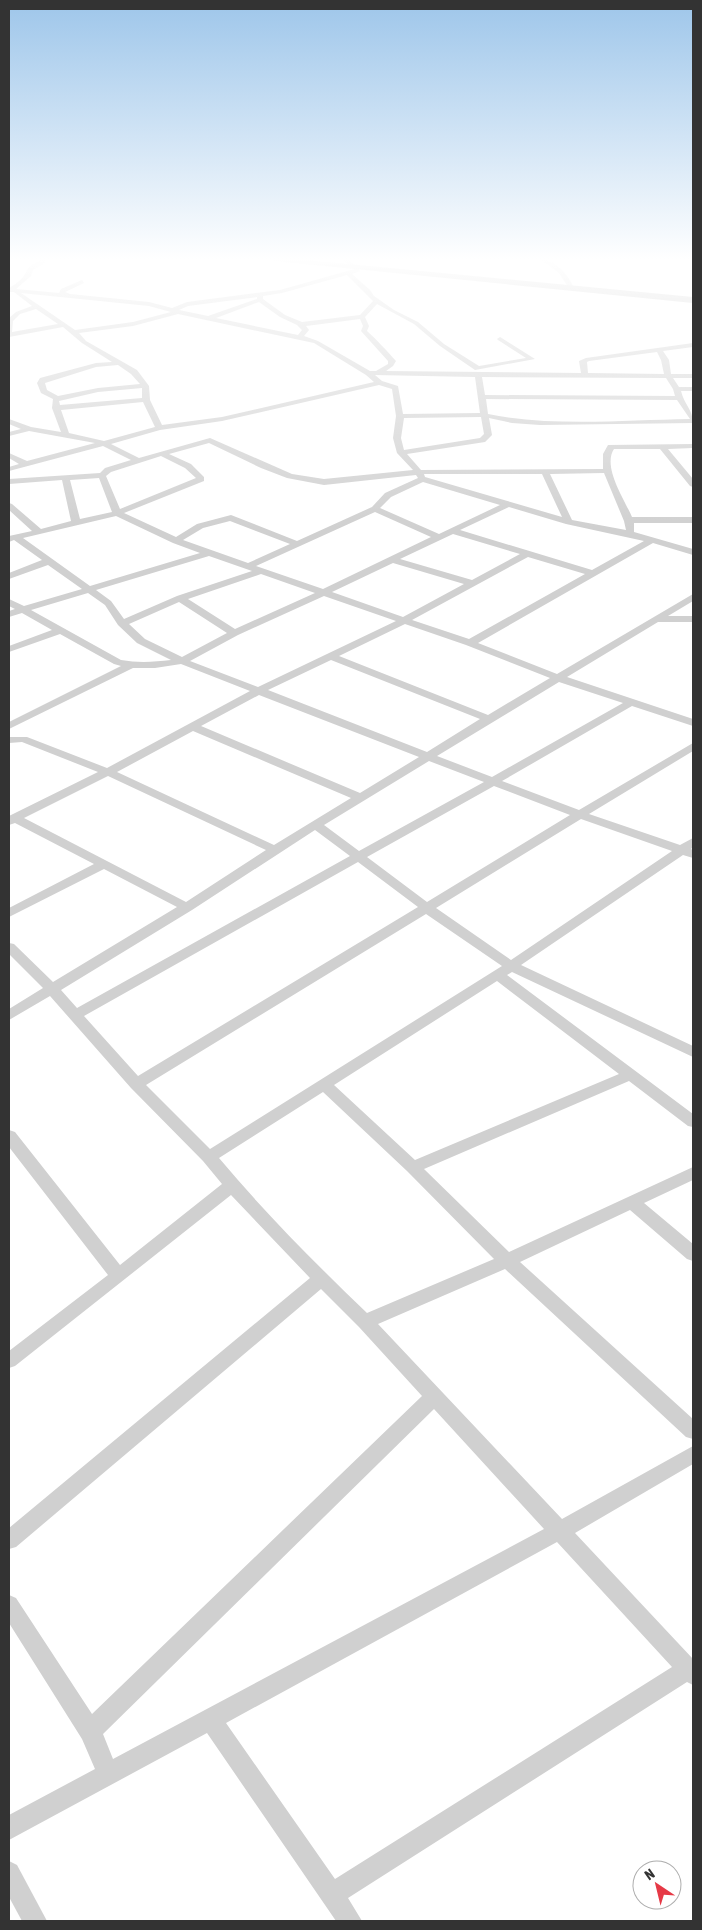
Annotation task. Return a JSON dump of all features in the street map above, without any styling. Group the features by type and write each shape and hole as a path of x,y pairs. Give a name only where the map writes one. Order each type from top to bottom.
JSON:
{"street":[{"path":"96,349 134,372 145,386 146,400 159,428"},
{"path":"328,349 395,388 400,416 397,438 401,453 421,475 506,505 569,522 630,534 693,552"},
{"path":"377,378 391,365 392,361 380,349"},
{"path":"448,349 478,368 532,359 516,349"},
{"path":"585,374 582,361 665,349"},
{"path":"659,350 665,360 668,376 693,420"},
{"path":"121,363 96,365 73,371 63,376 43,380 41,383 44,391 58,398 98,390 145,386"},
{"path":"9,469 159,428 230,418 396,373 478,375 585,374 608,383 668,376 693,376"},
{"path":"401,453 482,440 488,435 478,375"},
{"path":"608,383 614,398"},
{"path":"677,389 693,389"},
{"path":"481,397 679,398"},
{"path":"58,398 55,401 56,408 66,434"},
{"path":"56,408 146,400"},
{"path":"400,416 484,415 512,421 540,423 693,420"},
{"path":"9,421 29,429 66,434 104,443 137,460"},
{"path":"179,425 264,466 306,480 324,482 421,475 607,471"},
{"path":"9,434 29,429"},
{"path":"9,481 102,476 108,470 137,460 210,440"},
{"path":"662,446 693,484"},
{"path":"630,534 629,520 607,471 606,452 612,447 693,446"},
{"path":"12,538 117,513 201,479 188,466 162,453"},
{"path":"9,455 26,464"},
{"path":"545,471 569,522"},
{"path":"249,566 375,509 388,495 412,486 421,475"},
{"path":"102,476 117,513 176,541 470,643 559,678 693,723"},
{"path":"65,477 76,522"},
{"path":"9,602 25,609 118,662 131,665 155,665 182,661 234,633 323,593 506,505"},
{"path":"9,506 39,532"},
{"path":"375,509 438,537"},
{"path":"176,541 200,526 230,518 297,544"},
{"path":"629,520 693,520"},
{"path":"453,531 594,574"},
{"path":"12,538 108,603 122,624 141,641 182,661 580,815 689,849"},
{"path":"470,643 651,541"},
{"path":"9,614 209,553"},
{"path":"12,820 108,772 258,691 403,621 527,554"},
{"path":"392,560 471,583"},
{"path":"9,576 49,562"},
{"path":"122,624 180,598 261,571"},
{"path":"9,1015 489,719 693,597"},
{"path":"180,598 234,633"},
{"path":"658,619 693,619"},
{"path":"9,649 62,630"},
{"path":"330,656 489,719"},
{"path":"9,726 131,665"},
{"path":"74,1015 356,856 496,781 632,702"},
{"path":"193,727 361,798"},
{"path":"10,741 23,739 108,772 275,850"},
{"path":"136,1084 693,746"},
{"path":"12,820 105,863 187,906"},
{"path":"316,825 427,908 511,966 693,1052"},
{"path":"209,1156 511,966 689,849"},
{"path":"9,913 105,863"},
{"path":"9,947 52,989 136,1084 209,1156 232,1185 321,1279 365,1322 690,1671 331,1895"},
{"path":"498,974 693,1122"},
{"path":"413,1167 629,1075"},
{"path":"324,1085 413,1167 507,1261 693,1431"},
{"path":"9,1136 120,1276"},
{"path":"365,1322 507,1261 693,1173"},
{"path":"9,1361 120,1276 232,1185"},
{"path":"632,1202 693,1254"},
{"path":"9,1540 321,1279"},
{"path":"90,1731 434,1397"},
{"path":"9,1828 560,1531 693,1454"},
{"path":"9,1605 90,1731 108,1774"},
{"path":"210,1719 350,1921"},
{"path":"9,1873 35,1921"}]}
